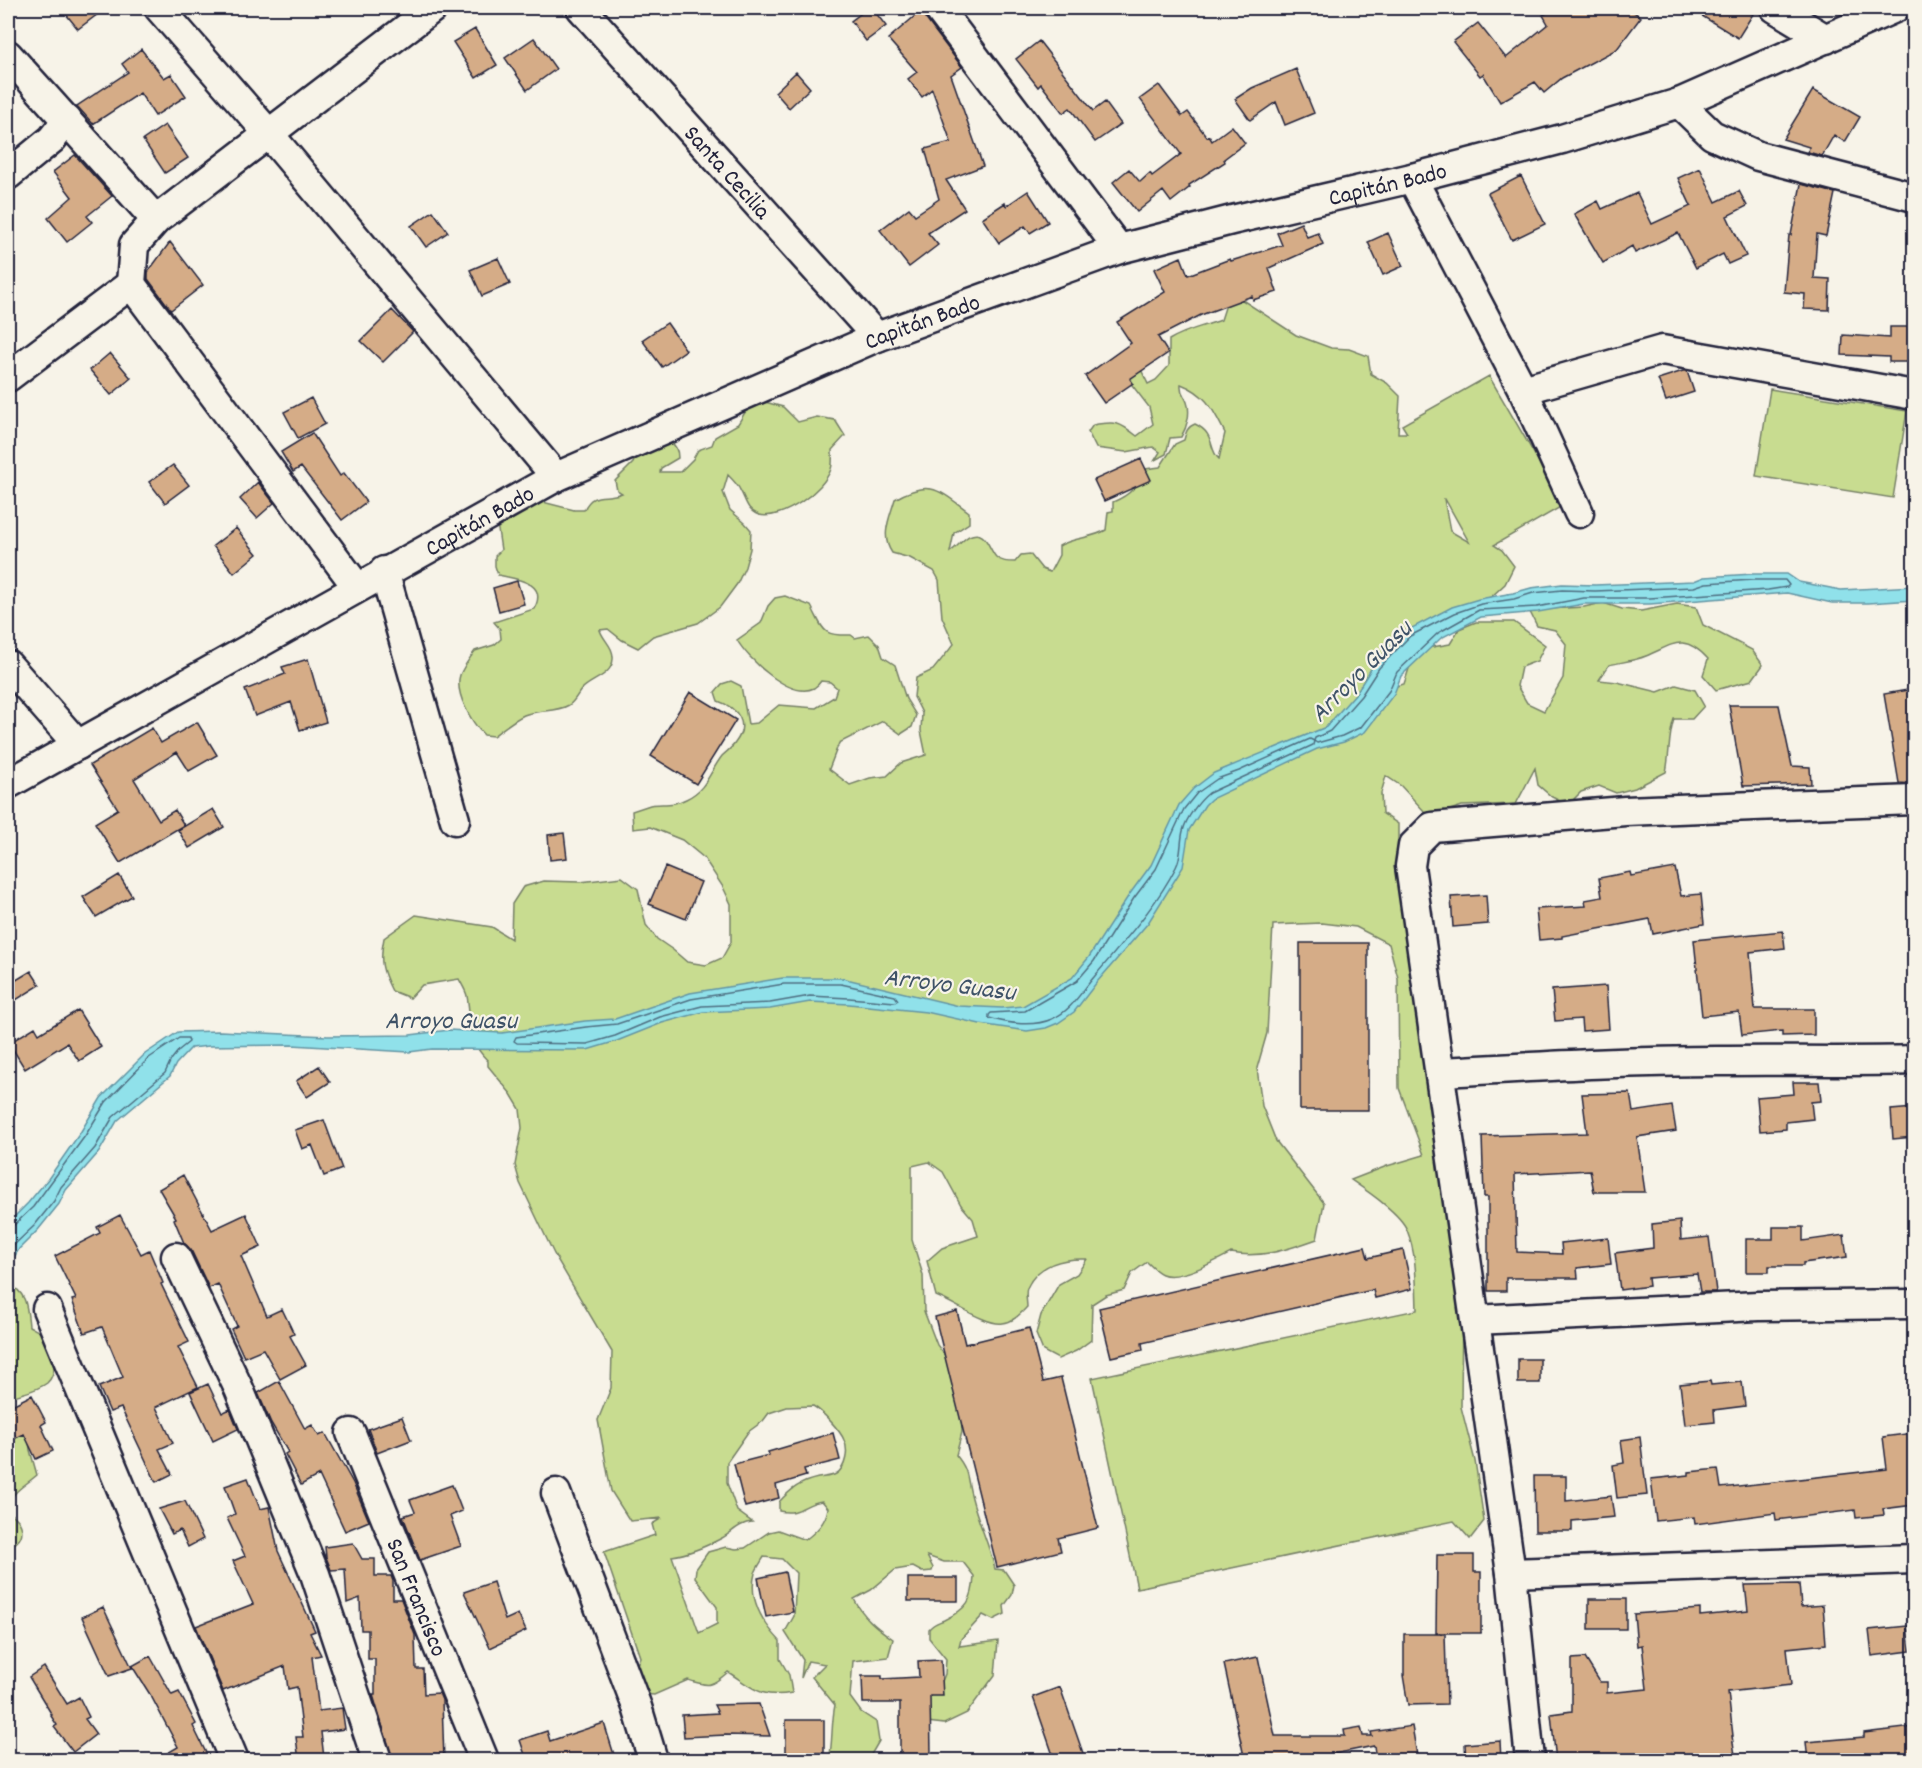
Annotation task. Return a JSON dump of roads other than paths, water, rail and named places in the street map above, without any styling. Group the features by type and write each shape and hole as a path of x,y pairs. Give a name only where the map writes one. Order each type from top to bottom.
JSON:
{"street":[{"path":"159,8 269,134 556,477"},
{"path":"357,587 131,284 134,245 156,220 433,8"},
{"name":"Santa Cecilia","path":"581,8 877,338"},
{"path":"938,8 1119,249"},
{"path":"1775,8 1826,39"},
{"name":"Capitán Bado","path":"8,784 556,477 877,338 1119,249 1562,139 1679,103 1895,8"},
{"path":"8,55 156,220"},
{"path":"1679,103 1712,135 1758,156 1914,197"},
{"path":"8,175 52,139 67,120"},
{"path":"1412,178 1523,390 1579,513"},
{"path":"8,377 131,284"},
{"path":"1523,390 1662,350 1914,395"},
{"path":"384,572 455,820"},
{"path":"8,665 78,745"},
{"path":"1530,1761 1511,1573 1410,866 1413,846 1432,827 1625,811 1914,800"},
{"path":"1440,1072 1599,1063 1914,1060"},
{"path":"176,1257 239,1389 315,1574 377,1761"},
{"path":"1475,1320 1758,1306 1914,1304"},
{"path":"47,1309 234,1761"},
{"name":"San Francisco","path":"351,1433 484,1761"},
{"path":"556,1493 637,1707 653,1761"},
{"path":"1511,1573 1914,1559"}],"water":[{"path":"1787,574 1799,582 1841,590 1914,586 1914,600 1832,603 1787,593 1650,604 1584,604 1538,612 1481,617 1441,638 1401,676 1394,694 1365,732 1344,742 1317,749 1211,799 1189,830 1183,867 1148,923 1074,1012 1046,1028 1027,1031 980,1024 926,1012 810,1002 770,1009 703,1012 662,1023 587,1050 432,1049 409,1052 292,1045 191,1048 176,1064 170,1076 117,1121 99,1152 66,1190 59,1204 38,1230 19,1249 8,1267 8,1223 48,1179 101,1098 145,1054 178,1032 220,1031 328,1036 410,1035 449,1030 502,1033 615,1019 690,993 783,978 842,978 959,1006 1002,1008 1023,1006 1072,978 1089,957 1151,865 1179,805 1193,789 1214,773 1326,727 1356,693 1374,664 1406,631 1452,607 1531,588 1562,584 1694,581 1704,577"}],"water label":[{"name":"Arroyo Guasu","path":"1360,670"},
{"name":"Arroyo Guasu","path":"950,983"},
{"name":"Arroyo Guasu","path":"451,1019"}]}
